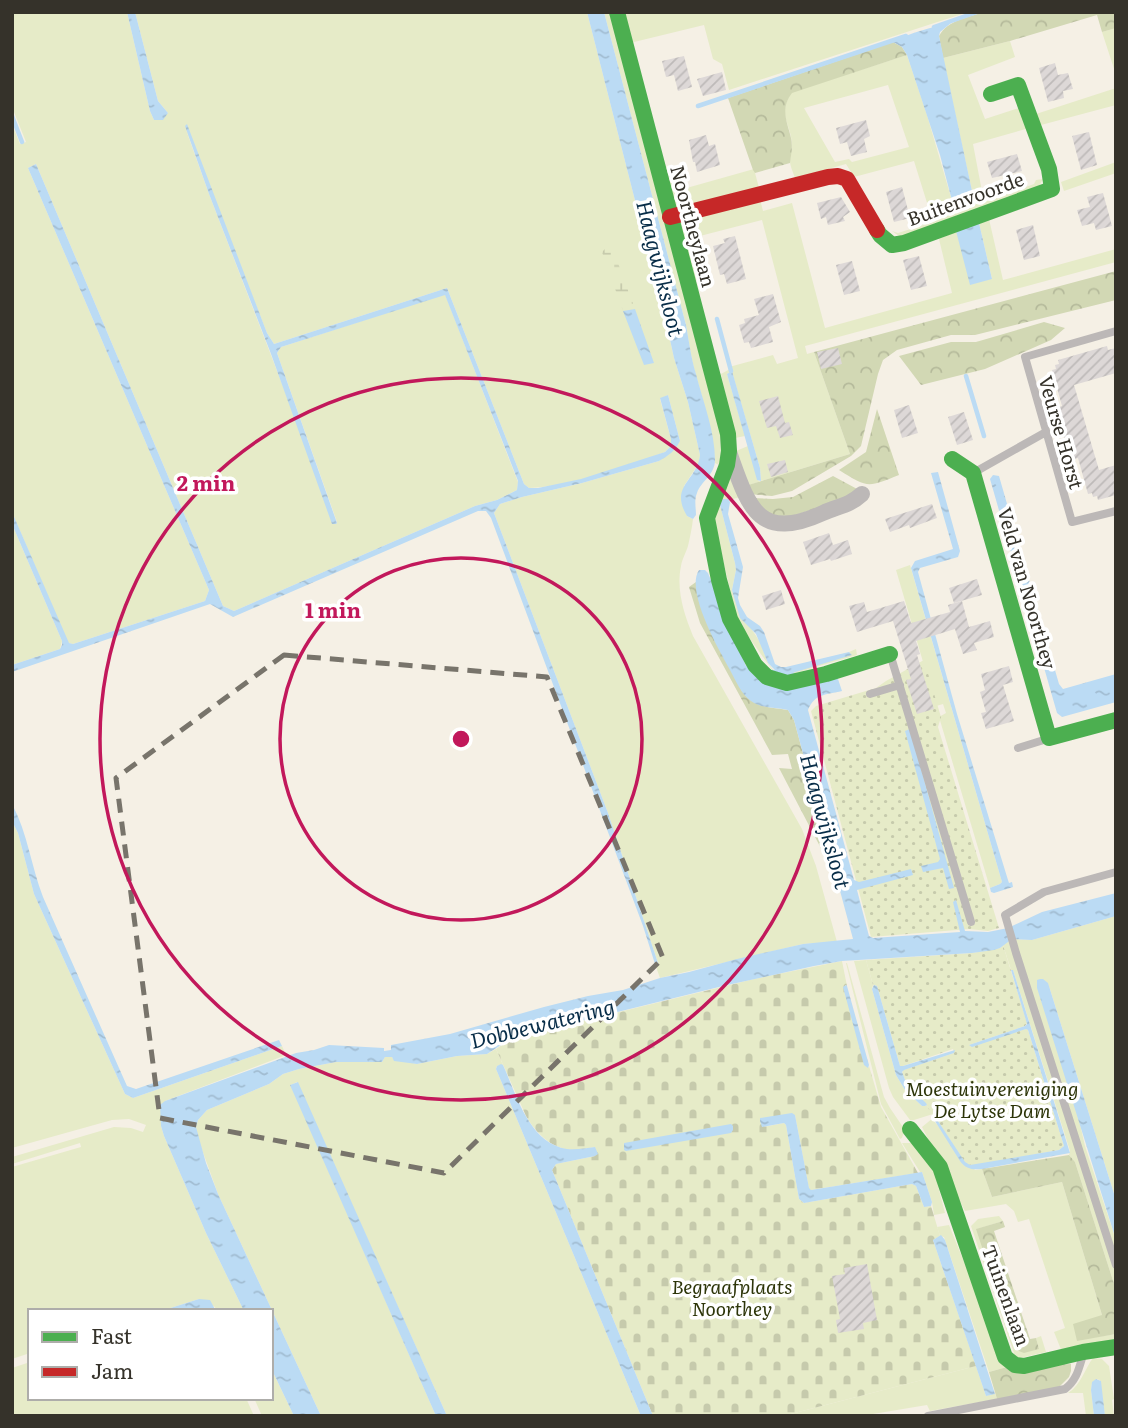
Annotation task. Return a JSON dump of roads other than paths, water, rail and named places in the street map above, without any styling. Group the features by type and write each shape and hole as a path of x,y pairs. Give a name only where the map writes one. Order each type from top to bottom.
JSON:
{"street":[{"name":"Noortheylaan","path":"617,12 729,434 727,465 708,518 719,580 730,619 755,665 773,680 787,683 890,654"},
{"name":"Buitenvoorde","path":"670,217 838,176 847,179 880,235 892,245 1052,189 1049,169 1018,85 991,94"},
{"name":"Noortheylaan","path":"729,451 750,505 760,515 775,523 802,521 853,502 862,494"},
{"path":"952,460 973,472"},
{"name":"Veld van Noorthey","path":"973,472 1049,738"},
{"path":"1049,738 1116,720"},
{"name":"Tuinenlaan","path":"910,1129 940,1167 1005,1357 1015,1365 1024,1366 1116,1347"}],"lane":[{"name":"Veurse Horst","path":"1116,331 1025,357 1072,522 1116,511"},
{"path":"973,472 1046,432"},
{"path":"890,654 971,922"},
{"path":"870,694 900,685"},
{"path":"1018,748 1049,738"},
{"path":"1116,872 1044,892 1005,915 1116,1265"},
{"path":"928,1416 1065,1389 1076,1377 1083,1352"}],"water":[{"path":"127,12 135,12 158,101 168,113 163,120 154,120 150,111"},
{"name":"Haagwijksloot","path":"587,12 604,12 711,427 715,460 710,474 697,493 696,515 693,519 687,516 681,497 700,455"},
{"path":"951,23 939,36 975,205 955,212 940,155 907,55 902,47 893,42"},
{"path":"187,124 267,333 274,344 447,288 524,484 529,488 581,479 665,452 671,446 671,439 660,398 668,395 680,441 665,457 582,483 500,504 494,513 608,813 658,963 655,964 491,518 486,511 478,511 233,617 210,604 12,672 12,665 60,649 62,641 12,524 12,512 69,643 73,644 205,601 209,590 28,168 36,164 223,606 234,611 517,490 518,481 445,295 281,347 277,353 337,523 332,524 271,354 209,194 185,126"},
{"path":"979,223 992,279 970,285 956,231"},
{"path":"635,309 654,363 644,365 623,311"},
{"path":"732,371 760,468 761,481 757,480 727,374"},
{"path":"938,472 960,551 958,557 920,568 918,572 957,714 1008,880 1009,883 1012,882 1013,887 994,893 990,888 1002,882 911,568 915,561 953,549 931,473"},
{"path":"993,475 999,476 1059,684 1063,689 1116,674 1116,702 1062,717 1057,713 990,479"},
{"path":"723,499 730,502 728,514 743,567 738,598 740,605 747,617 764,632 775,664 786,667 849,652 852,655 792,673 778,673 768,663 756,634 740,618 732,590 736,570 720,505"},
{"path":"699,570 708,573 746,666 838,679 842,691 814,700 808,710 854,880 859,882 911,869 913,875 857,890 869,936 873,938 960,932 953,902 956,900 965,931 988,932 1008,928 1042,912 1116,893 1116,916 1032,940 1012,939 994,950 842,961 814,966 512,1038 487,1054 457,1056 417,1064 385,1057 382,1062 336,1062 283,1074 269,1084 207,1110 198,1120 196,1127 218,1194 271,1309 243,1309 206,1233 164,1136 160,1105 165,1101 296,1053 329,1045 391,1050 391,1045 450,1034 544,1007 623,990 737,959 803,944 853,939 794,720 788,710 760,705 747,698 742,691 705,620 696,592"},
{"path":"910,729 954,888 949,889 943,868 923,872 921,866 938,862 940,859 905,731"},
{"path":"12,804 22,827 43,897 127,1086 136,1089 279,1040 282,1046 133,1098 125,1094 34,894 18,833 12,821"},
{"path":"1011,970 1070,1153 972,1169 960,1161 933,1118 936,1118 965,1162 970,1165 1059,1150 1064,1146 1028,1030 972,1047 969,1045 1027,1024"},
{"path":"1043,979 1048,983 1116,1200 1116,1240 1037,988 1037,980"},
{"path":"846,985 868,1068 864,1065 843,987"},
{"path":"874,985 877,986 900,1066 955,1050 954,1053 902,1072 907,1085 926,1103 925,1106 905,1090 896,1075 872,989"},
{"path":"501,1064 519,1104 543,1138 567,1149 595,1147 598,1154 595,1156 556,1164 552,1170 653,1416 641,1416 496,1069"},
{"path":"298,1082 447,1416 436,1416 290,1085"},
{"path":"792,1113 795,1115 811,1190 922,1172 931,1206 924,1207 916,1186 912,1184 804,1203 799,1199 786,1125 784,1123 762,1127 760,1121 760,1118"},
{"path":"731,1124 731,1133 624,1150 624,1143"},
{"path":"941,1235 945,1240 995,1394 986,1396 933,1240"},
{"path":"199,1299 210,1300 215,1309 200,1309 167,1309"},
{"path":"273,1313 321,1416 294,1416 273,1372"},
{"path":"1096,1379 1101,1381 1105,1416 1094,1416 1091,1390 1092,1382"}],"waterway":[{"path":"934,27 977,12"},
{"path":"698,106 906,36"},
{"path":"12,116 22,142"},
{"path":"717,319 731,371"},
{"path":"966,376 984,436"}],"water label":[{"name":"Dobbewatering","path":"542,1022"}],"park label":[{"name":"Moestuinvereniging De Lytse Dam","path":"992,1099"},
{"name":"Begraafplaats Noorthey","path":"732,1297"}]}
